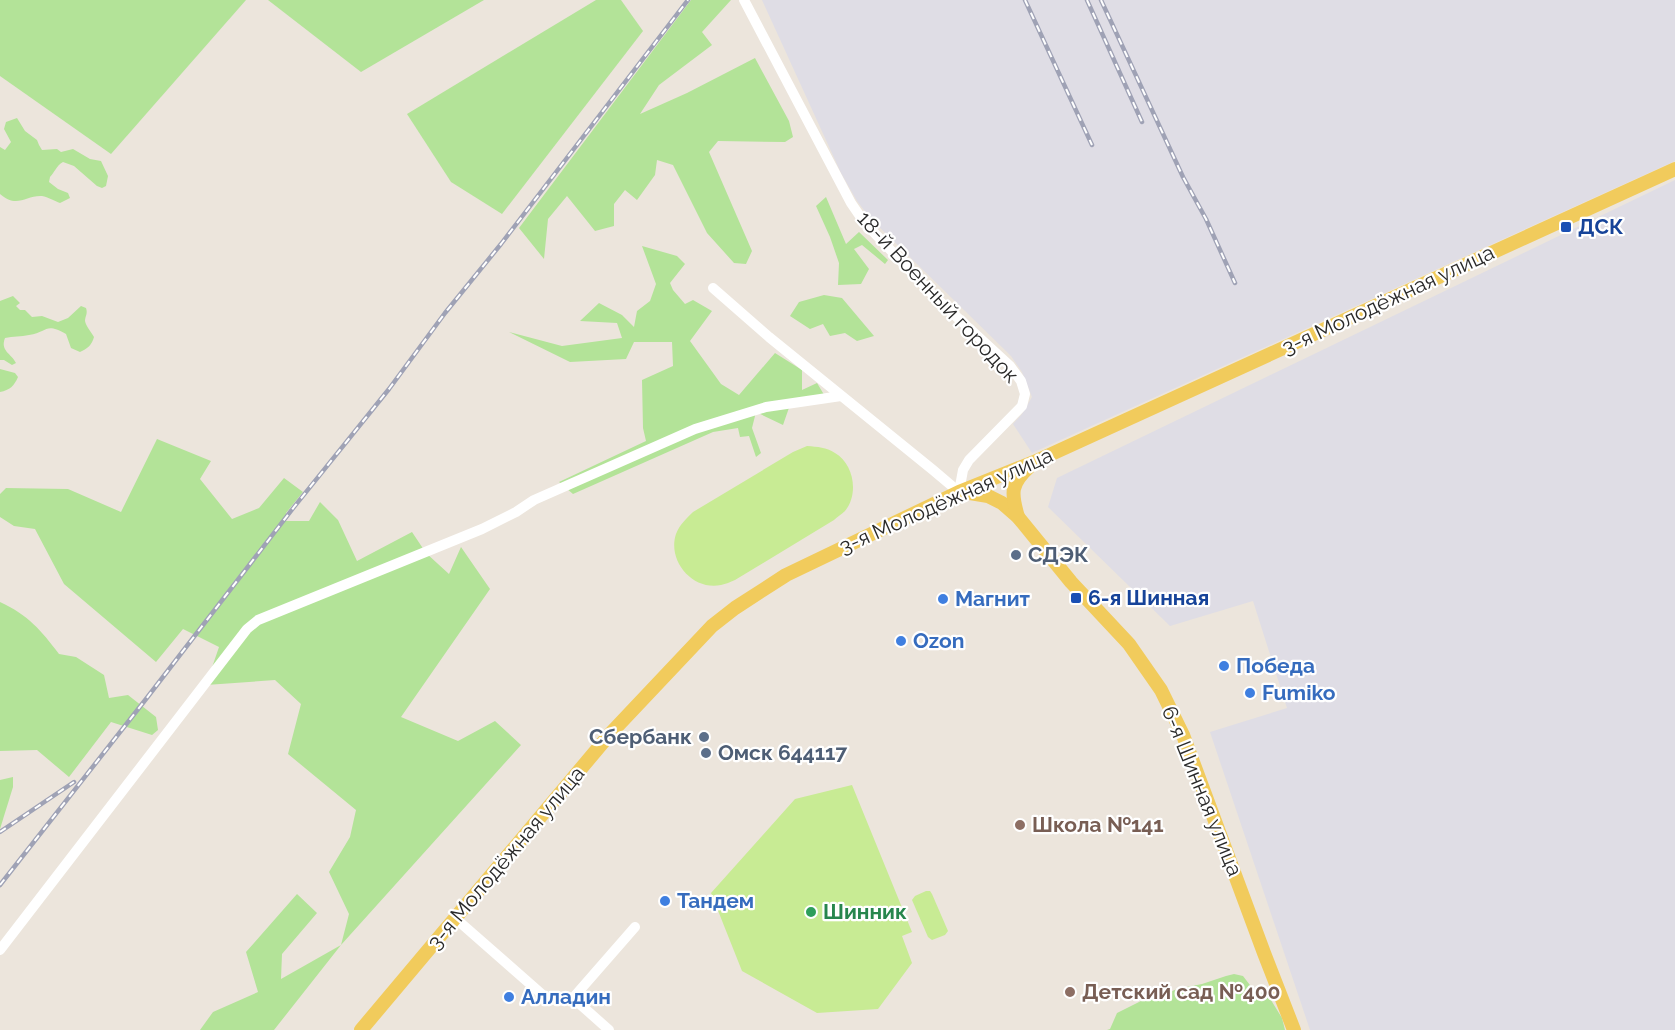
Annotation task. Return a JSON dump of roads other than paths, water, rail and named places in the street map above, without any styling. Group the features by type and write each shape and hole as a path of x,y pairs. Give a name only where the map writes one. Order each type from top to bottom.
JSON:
{"main road":[{"name":"3-я Молодёжная улица","path":"361,1030 610,734 712,626 735,608 786,575 959,492 1034,462 1675,169"},
{"path":"1018,517 1013,500 1013,490 1019,476 1034,462"},
{"name":"6-я Шинная улица","path":"959,492 988,496 1002,503 1018,517 1071,582 1129,644 1155,682 1183,735 1294,1030"}],"street":[{"name":"18-й Военный городок","path":"744,0 851,203 864,222 934,296 1010,366 1021,381 1025,394 1022,406 969,460 963,470 959,492"},
{"path":"713,288 769,337 959,492"},
{"path":"0,950 247,629 258,620 482,529 534,500 695,429 766,406 841,396"},
{"path":"455,918 545,997 555,1000 573,998 635,927"},
{"path":"573,998 609,1030"}],"railway":[{"path":"0,885 294,507 389,389 445,313 501,244 688,0"},
{"path":"1025,0 1092,145"},
{"path":"1087,0 1142,122"},
{"path":"1101,0 1235,283"},
{"path":"0,832 74,782"}],"place":[{"name":"ДСК","path":"1566,227"},
{"name":"СДЭК","path":"1016,555"},
{"name":"6-я Шинная","path":"1076,598"},
{"name":"Магнит","path":"943,599"},
{"name":"Ozon","path":"901,641"},
{"name":"Победа","path":"1224,666"},
{"name":"Fumiko","path":"1250,693"},
{"name":"Сбербанк","path":"704,737"},
{"name":"Омск 644117","path":"706,753"},
{"name":"Школа №141","path":"1020,825"},
{"name":"Тандем","path":"665,901"},
{"name":"Шинник","path":"811,912"},
{"name":"Детский сад №400","path":"1070,992"},
{"name":"Алладин","path":"509,997"}]}
